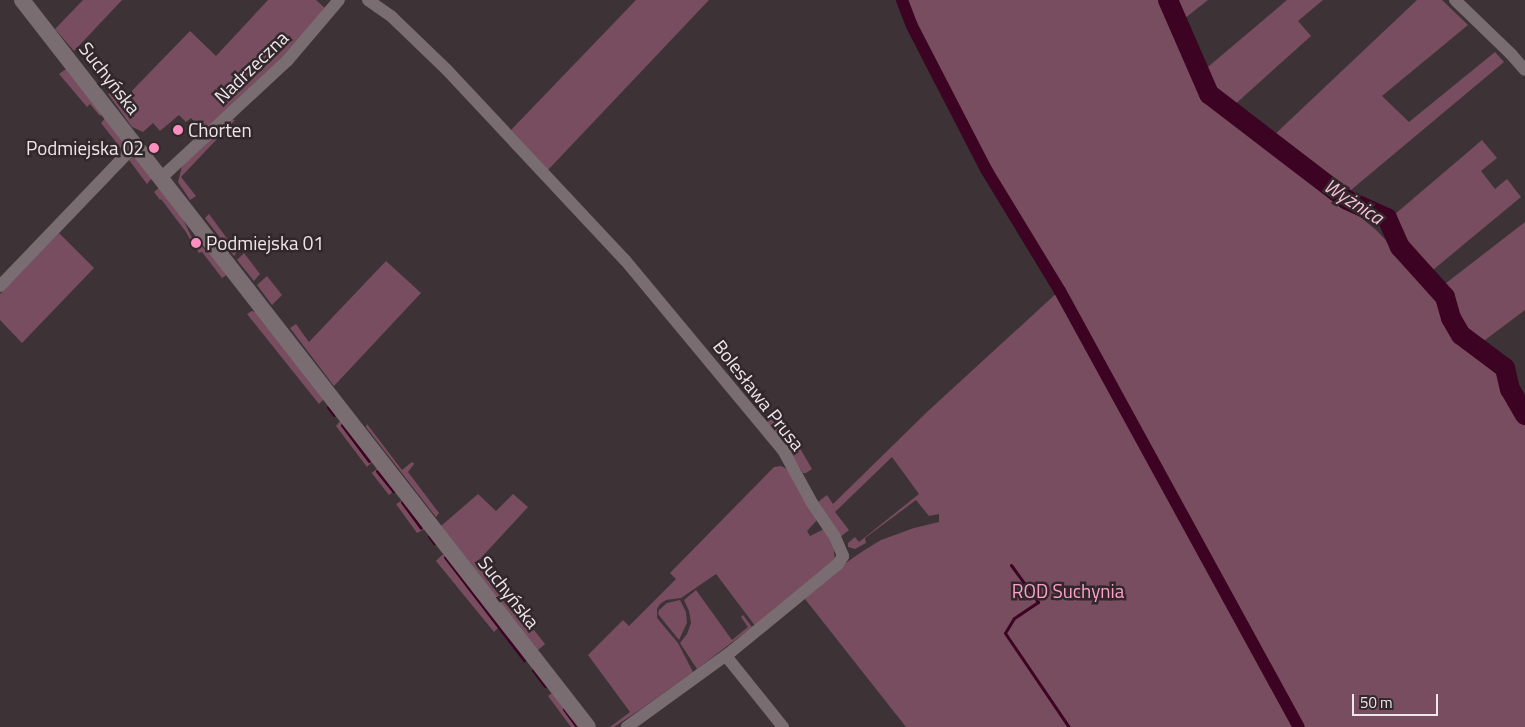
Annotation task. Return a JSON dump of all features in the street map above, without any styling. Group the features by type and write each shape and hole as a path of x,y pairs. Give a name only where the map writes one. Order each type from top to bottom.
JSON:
{"street":[{"name":"Suchyńska","path":"22,0 331,394 588,727"},
{"name":"Nadrzeczna","path":"162,177 287,61 340,0"},
{"name":"Bolesława Prusa","path":"368,0 392,17 447,70 543,176 625,260 783,450 812,503 835,537 843,556 838,564 726,656 627,727"},
{"path":"1455,0 1525,70"},
{"path":"0,286 136,144"},
{"path":"726,656 783,727"}],"green space":[{"path":"83,0 122,0 74,51 55,29"},
{"path":"268,0 316,0 327,10 284,59 201,135 198,133 201,130 191,118 186,122 179,115 160,131 153,123 143,132 132,127 108,94 113,90 122,101 190,31 216,56"},
{"path":"636,0 709,0 548,170 511,130"},
{"name":"ROD Suchynia","path":"902,0 1165,0 1206,97 1257,132 1376,230 1443,299 1450,322 1458,335 1503,370 1507,389 1525,420 1525,727 1302,727 1101,368 1099,370 1297,727 906,727 805,599 837,569 863,551 881,540 914,528 939,522 939,514 929,516 916,500 865,538 866,543 855,549 848,547 848,543 855,537 859,542 919,494 892,457 835,512 849,530 839,538 818,502 827,495 833,504 927,412 1059,291 987,171 912,26"},
{"path":"1172,0 1208,0 1180,22"},
{"path":"1287,0 1323,0 1298,21 1311,36 1232,107 1212,93 1202,72"},
{"path":"1417,0 1442,0 1468,25 1382,96 1409,122 1495,52 1504,62 1345,195 1272,137"},
{"path":"66,69 103,113 100,116 90,104 87,107 59,74"},
{"path":"106,117 125,145 123,151 101,123"},
{"path":"230,119 235,120 181,177 196,196 190,200 178,182 182,166"},
{"path":"1482,140 1497,158 1481,171 1495,189 1507,179 1521,197 1428,274 1403,246 1394,222 1381,210 1394,215"},
{"path":"132,157 136,157 153,177 147,184 129,160"},
{"path":"161,186 182,217 194,242 192,243 186,232 154,192"},
{"path":"209,214 237,252 234,256 205,218"},
{"path":"1525,222 1525,310 1485,340 1469,335 1458,321 1448,297 1441,287"},
{"path":"59,233 94,268 22,343 0,320 0,294"},
{"path":"201,246 220,262 228,274 222,278 202,252 199,253 196,248"},
{"path":"244,253 260,274 254,281 237,260"},
{"path":"386,261 421,293 334,386 290,328 296,324 309,342"},
{"path":"267,276 282,295 272,305 257,285"},
{"path":"252,311 259,313 325,398 319,404 247,314"},
{"path":"771,417 792,438 789,441 784,442 766,422"},
{"path":"340,421 373,461 367,467 336,426"},
{"path":"367,424 402,470 412,462 414,464 408,472 439,513 436,517 366,427"},
{"path":"797,443 812,469 806,473 803,473 789,451"},
{"path":"781,466 787,469 818,519 807,531 810,536 824,529 833,542 835,561 756,627 716,574 681,598 666,600 660,604 657,609 657,618 678,643 693,672 614,727 610,727 630,712 588,655 623,620 629,626 676,579 670,573 774,467"},
{"path":"378,468 395,490 389,495 372,473"},
{"path":"478,494 496,511 513,494 528,507 479,560 545,644 538,650 441,526"},
{"path":"403,500 425,529 417,533 396,504"},
{"path":"442,555 447,555 500,626 494,632 436,561"},
{"path":"696,590 732,640 748,627 741,617 743,615 752,627 697,669 680,643 687,634 691,623 689,611 684,600"},
{"path":"680,600 686,612 687,623 679,640 658,614 659,610 667,603"},
{"path":"552,693 579,727 571,727 548,696"}],"waterway":[{"path":"902,0 912,26 987,171 1060,291 1299,727"},
{"name":"Wyżnica","path":"1168,0 1209,94 1347,200 1387,218 1400,247 1445,297 1451,318 1461,335 1505,368 1510,389 1525,415"},
{"path":"328,407 334,415"},
{"path":"342,425 369,461"},
{"path":"377,471 393,491"},
{"path":"402,502 421,528"},
{"path":"429,536 434,543"},
{"path":"445,557 524,660"},
{"path":"1011,565 1038,602 1014,618 1005,633 1069,727"},
{"path":"533,670 545,686"},
{"path":"564,709 577,727"}],"place":[{"name":"Chorten","path":"178,130"},
{"name":"Podmiejska 02","path":"154,148"},
{"name":"Podmiejska 01","path":"196,243"}]}
